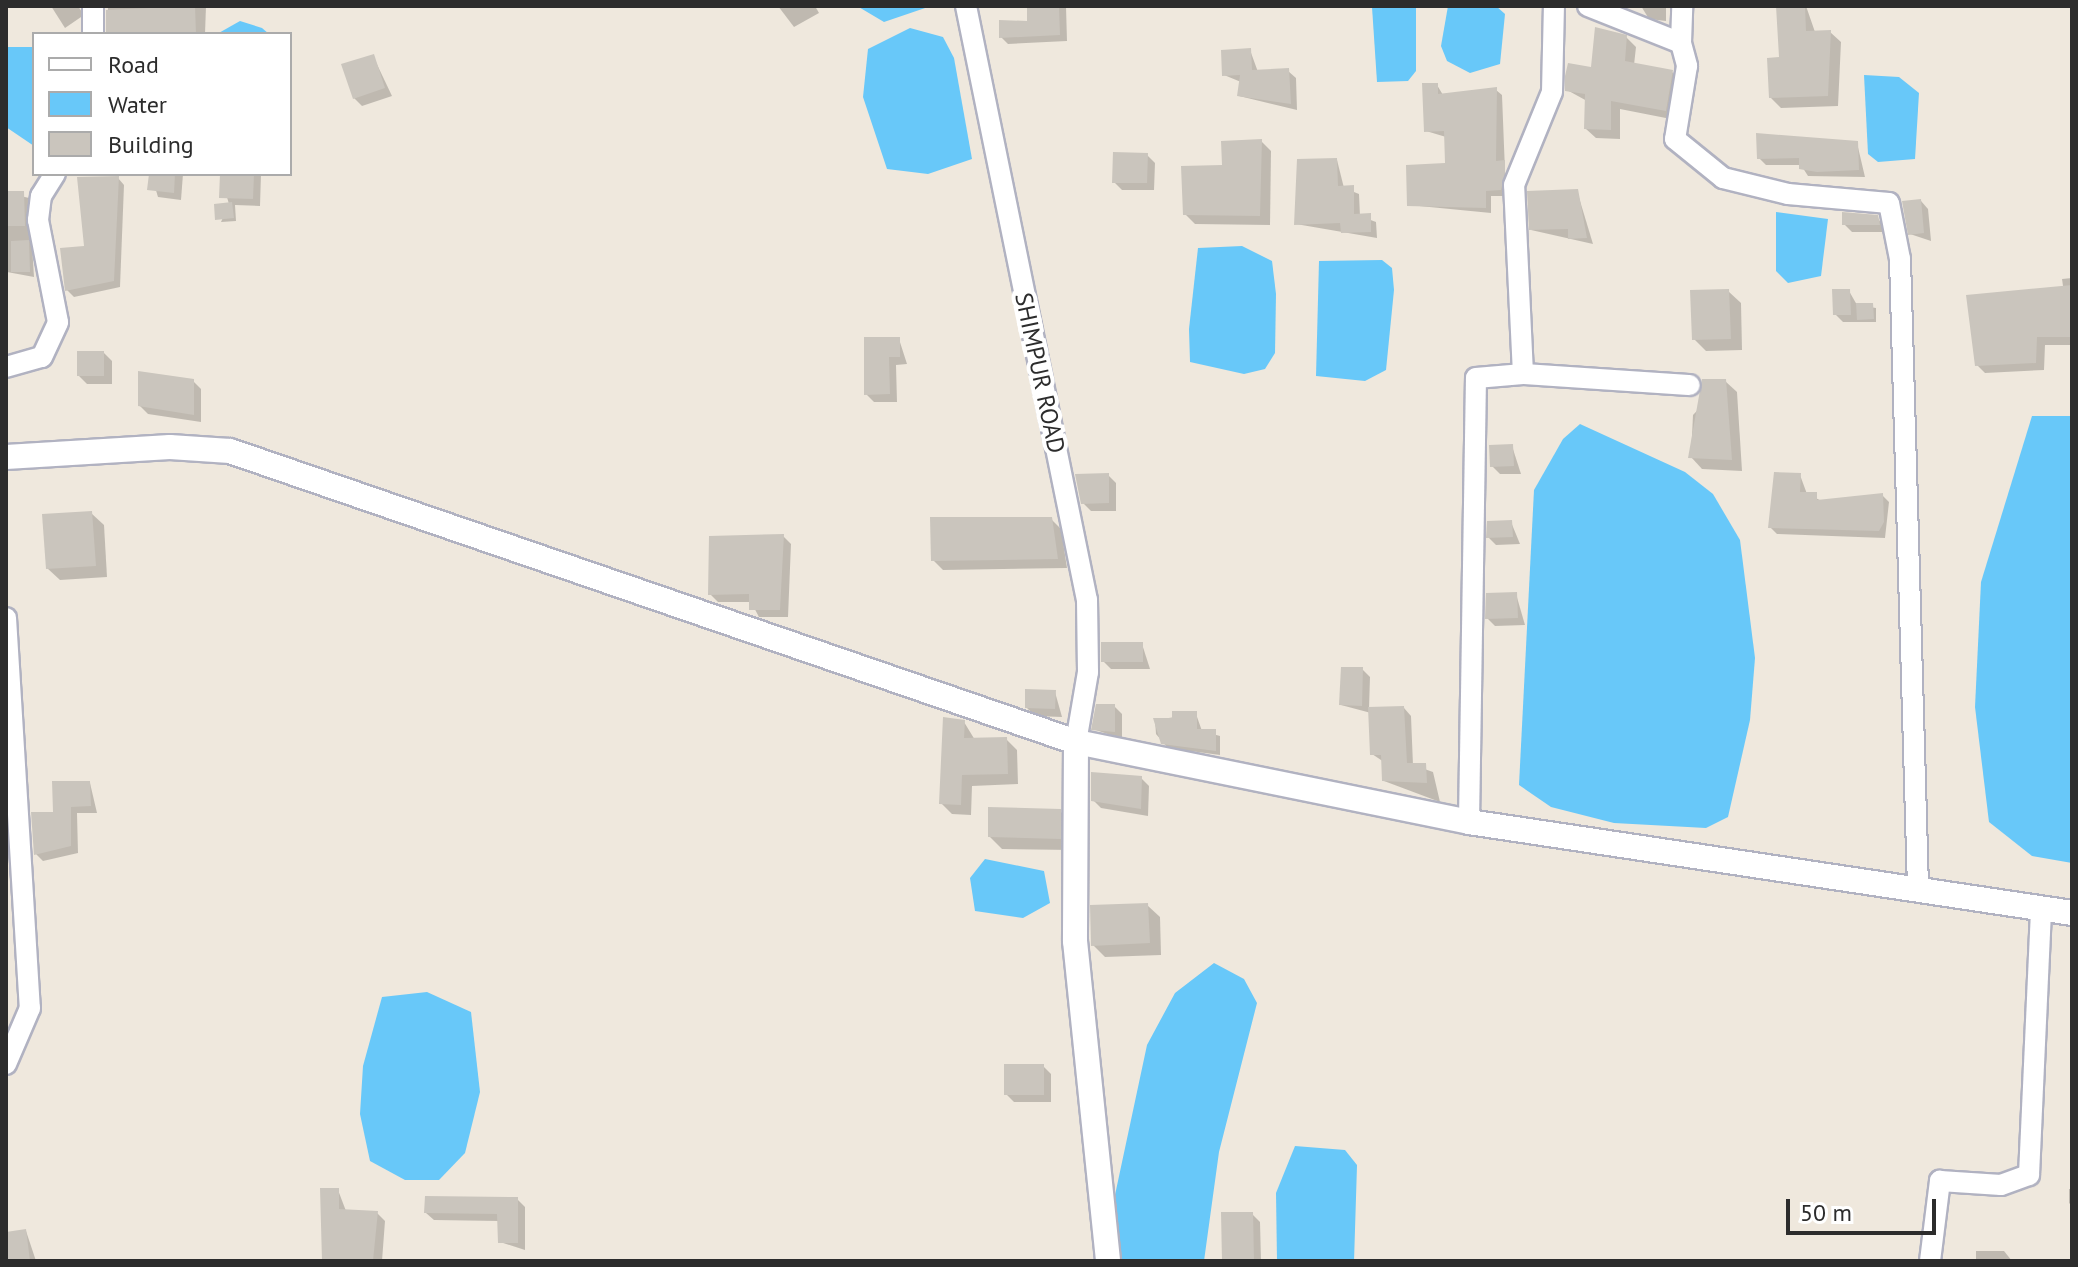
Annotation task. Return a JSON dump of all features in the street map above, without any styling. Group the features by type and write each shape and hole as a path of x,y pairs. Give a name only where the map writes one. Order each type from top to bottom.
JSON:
{"street":[{"path":"93,6 93,32"},
{"name":"SHIMPUR ROAD","path":"966,6 1087,600 1088,672 1076,742"},
{"path":"1523,374 1514,185 1552,92 1554,6"},
{"path":"1588,6 1681,43"},
{"path":"1682,6 1681,43 1687,66 1675,139 1736,186 1889,203 1900,259 1902,531 1918,889"},
{"path":"6,367 42,357 58,322 38,220 41,196 54,176"},
{"path":"1469,822 1476,378 1523,374 1690,385"},
{"path":"6,457 170,447 230,451 1076,742 1469,822 1918,889 2041,913 2072,913"},
{"path":"6,618 30,1008 6,1064"},
{"path":"1076,742 1075,941 1108,1261"},
{"path":"1930,1261 1940,1181 2001,1185 2029,1175 2041,913"}],"water":[{"path":"857,6 931,6 884,22"},
{"path":"1416,6 1416,71 1408,81 1377,82 1372,7"},
{"path":"1448,6 1496,6 1505,14 1500,64 1470,73 1447,61 1441,46"},
{"path":"240,21 267,32 221,32"},
{"path":"910,28 943,37 954,58 972,159 928,174 887,169 863,97 868,49"},
{"path":"6,47 32,47 32,145 6,127"},
{"path":"1864,75 1899,77 1919,93 1915,159 1878,162 1868,154"},
{"path":"1776,212 1828,219 1821,276 1788,283 1776,271"},
{"path":"1242,246 1272,261 1276,294 1275,353 1265,369 1244,374 1190,362 1189,329 1198,248"},
{"path":"1382,260 1392,268 1394,290 1386,370 1365,381 1316,376 1319,261"},
{"path":"2032,416 2072,416 2072,863 2032,856 1989,822 1975,707 1981,582"},
{"path":"1580,424 1685,472 1713,494 1740,540 1755,658 1750,720 1728,817 1706,828 1614,823 1551,807 1519,785 1534,490 1563,439"},
{"path":"985,859 1044,871 1050,903 1023,918 975,911 970,878"},
{"path":"1214,963 1244,979 1257,1003 1219,1152 1204,1261 1119,1261 1112,1209 1147,1045 1175,993"},
{"path":"427,992 471,1012 480,1092 465,1153 439,1180 405,1180 370,1161 360,1114 363,1066 382,997"},
{"path":"1295,1146 1345,1150 1357,1165 1354,1261 1277,1261 1276,1193"}],"building":[{"path":"195,6 196,32 106,32 106,10"},
{"path":"1027,6 1059,6 1060,35 999,38 999,20 1027,21"},
{"path":"1776,6 1805,6 1806,31 1831,30 1828,96 1769,98 1767,58 1779,57"},
{"path":"1595,27 1627,35 1625,61 1673,70 1666,111 1611,101 1611,130 1584,129 1585,94 1565,91 1565,76 1568,63 1591,67"},
{"path":"1251,48 1252,70 1289,68 1291,104 1237,96 1240,75 1222,76 1221,50"},
{"path":"374,54 385,88 353,99 341,64"},
{"path":"1422,83 1438,83 1438,94 1497,87 1496,161 1505,160 1505,173 1501,190 1486,191 1486,208 1407,206 1406,165 1445,163 1444,131 1424,132"},
{"path":"1756,133 1858,141 1859,170 1817,172 1799,169 1799,158 1757,159"},
{"path":"1262,139 1260,216 1183,215 1181,166 1222,165 1221,141"},
{"path":"1113,152 1148,153 1147,183 1112,183"},
{"path":"1337,158 1338,186 1354,185 1354,214 1371,213 1371,232 1341,233 1340,223 1294,225 1297,159"},
{"path":"119,176 114,281 65,291 60,248 84,246 77,177"},
{"path":"149,176 175,176 174,193 147,190"},
{"path":"220,176 254,176 253,199 219,198"},
{"path":"1578,189 1587,238 1568,239 1568,229 1529,230 1527,191"},
{"path":"8,191 24,191 25,226 8,226"},
{"path":"1921,199 1924,233 1908,235 1902,201"},
{"path":"232,202 234,218 215,220 214,204"},
{"path":"1842,212 1878,215 1880,225 1842,225"},
{"path":"29,240 30,272 11,272 11,241"},
{"path":"2072,285 2072,337 2037,337 2036,363 1975,366 1966,295"},
{"path":"1729,289 1731,339 1692,340 1690,290"},
{"path":"1832,289 1850,289 1851,315 1833,315"},
{"path":"1856,303 1873,303 1874,319 1857,320"},
{"path":"864,337 900,337 900,357 889,357 890,394 864,395"},
{"path":"77,351 104,351 104,376 77,376"},
{"path":"138,371 194,379 194,415 138,406"},
{"path":"1702,379 1726,379 1732,460 1688,458"},
{"path":"1513,444 1514,466 1490,467 1489,445"},
{"path":"1774,472 1801,473 1800,492 1817,492 1817,500 1883,493 1884,522 1879,531 1768,528"},
{"path":"1109,473 1109,503 1081,504 1075,474"},
{"path":"92,511 96,566 46,569 42,514"},
{"path":"930,517 1052,517 1058,559 931,561"},
{"path":"1512,520 1513,537 1486,538 1487,521"},
{"path":"784,534 780,610 749,610 749,594 708,595 709,536"},
{"path":"1517,592 1518,618 1485,619 1486,593"},
{"path":"1101,642 1143,642 1143,662 1101,662"},
{"path":"1341,667 1363,667 1362,706 1339,705"},
{"path":"1025,689 1056,690 1055,709 1025,708"},
{"path":"1096,704 1115,704 1115,732 1091,730"},
{"path":"1404,706 1407,763 1426,763 1427,783 1382,781 1381,755 1370,755 1368,707"},
{"path":"1172,711 1197,711 1197,729 1216,729 1216,751 1161,744 1153,718 1172,718"},
{"path":"943,717 965,720 964,738 1007,737 1008,774 962,775 961,805 939,804"},
{"path":"1091,772 1142,776 1141,809 1091,801"},
{"path":"52,781 90,781 91,806 71,807 71,846 34,855 31,812 53,812"},
{"path":"988,807 1061,809 1061,839 988,837"},
{"path":"1148,903 1150,943 1091,946 1090,905"},
{"path":"1004,1064 1044,1064 1044,1095 1004,1095"},
{"path":"320,1188 339,1188 339,1209 378,1211 373,1261 322,1261"},
{"path":"425,1196 518,1197 518,1243 498,1243 497,1214 424,1213"},
{"path":"1221,1212 1253,1212 1254,1261 1222,1261"},
{"path":"26,1229 30,1261 6,1261 6,1232"}]}
